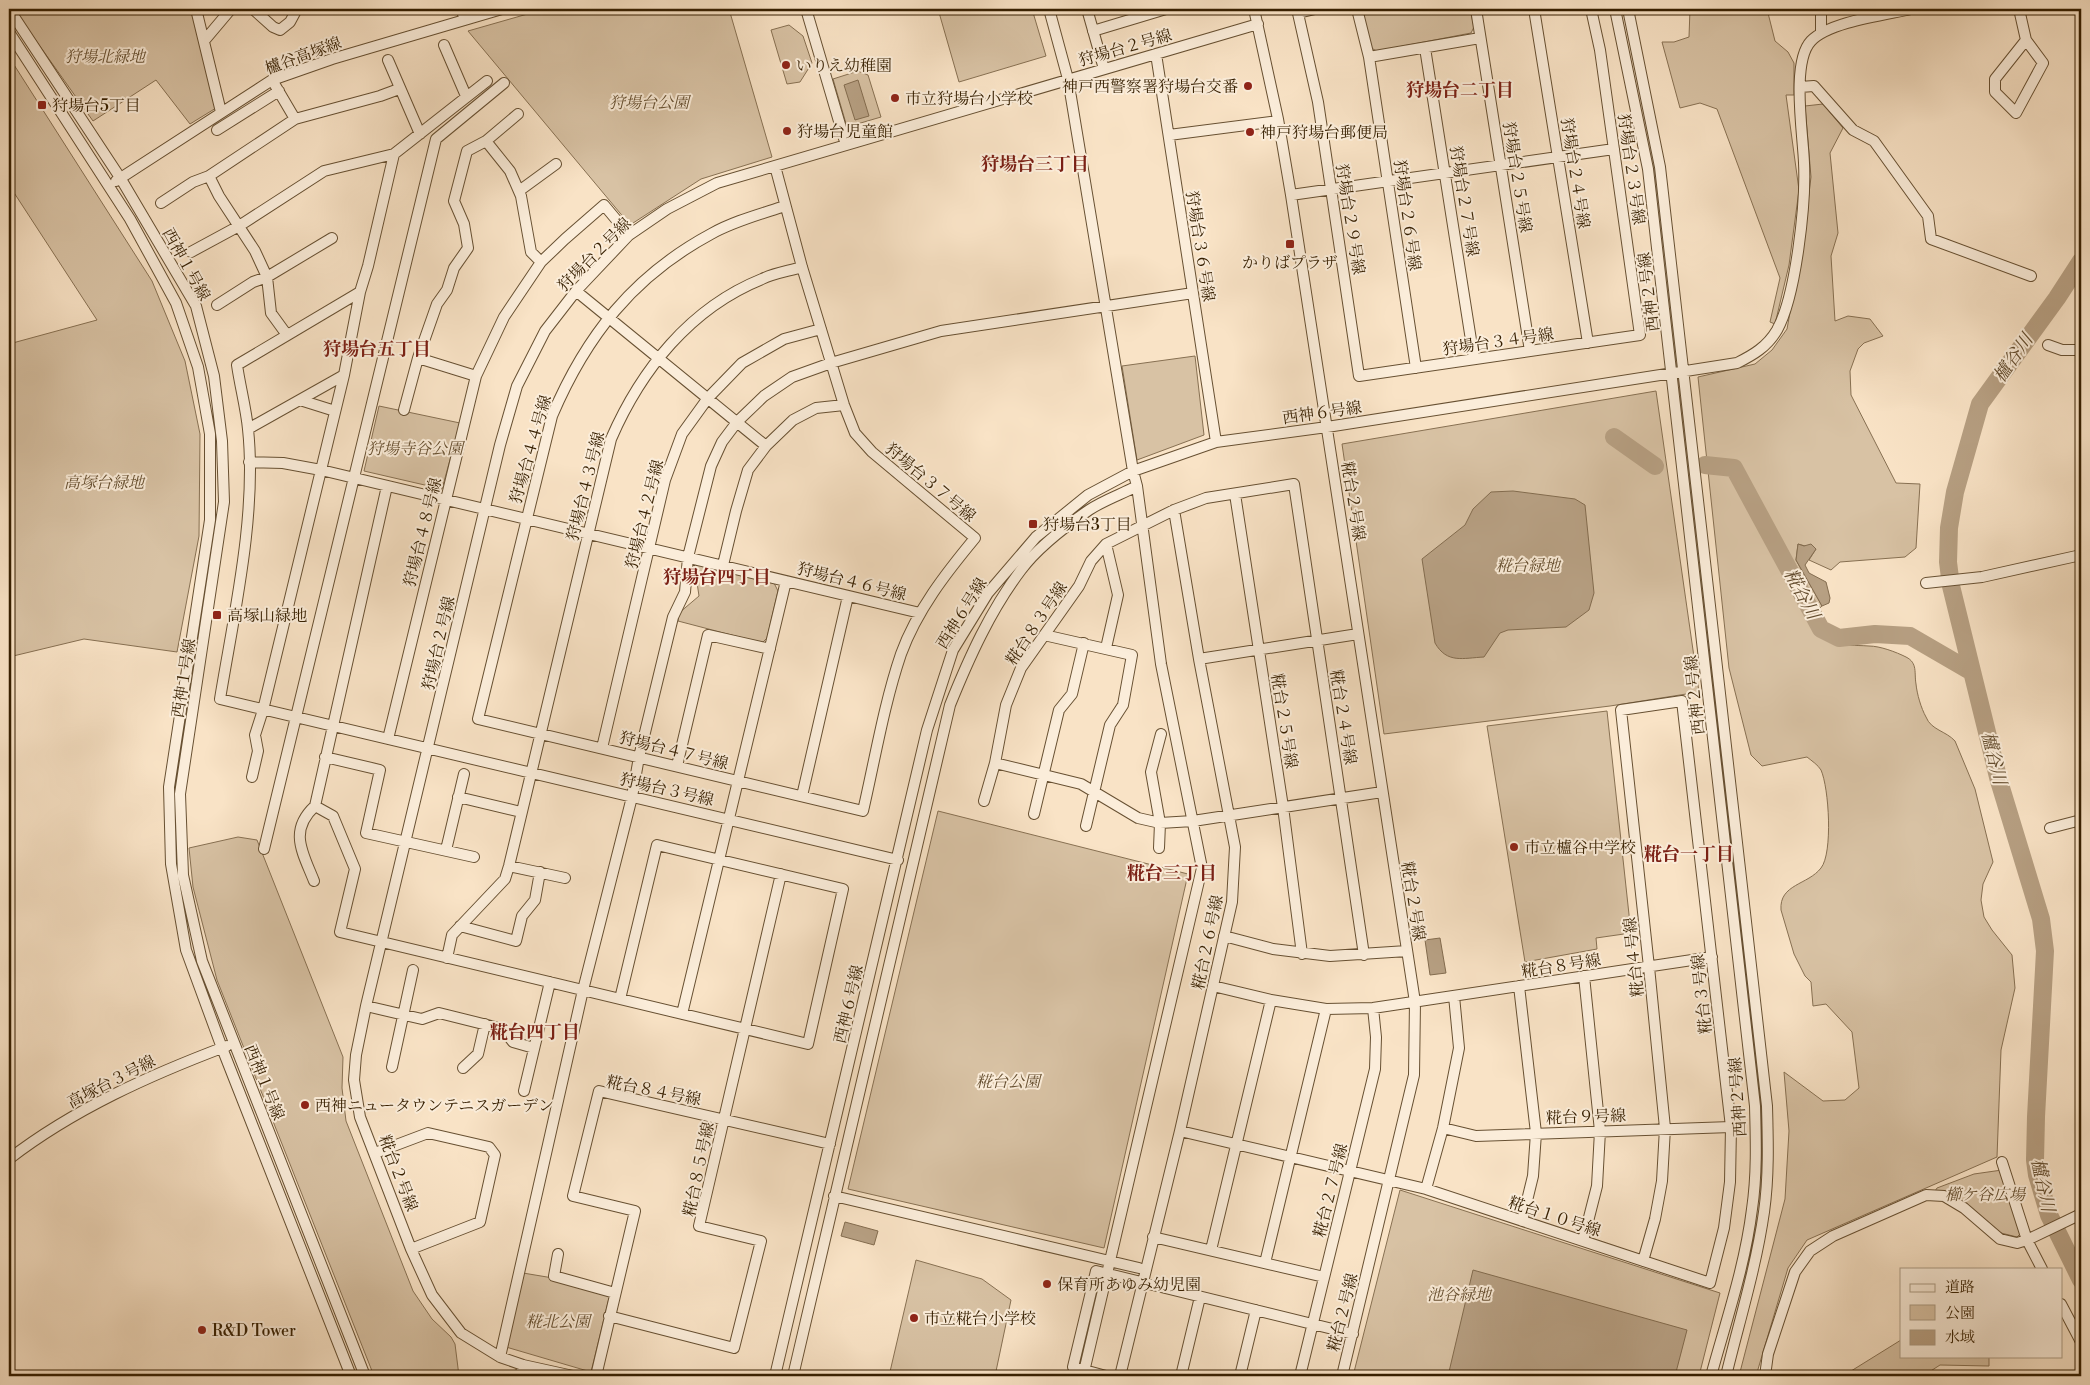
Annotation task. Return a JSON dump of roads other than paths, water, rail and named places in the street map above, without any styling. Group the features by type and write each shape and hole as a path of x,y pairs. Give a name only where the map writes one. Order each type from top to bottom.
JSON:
{"street":[{"name":"西神１号線","path":"9,9 121,178 196,306 214,376 222,441 224,502 180,794 183,875 202,961 365,1376"},
{"path":"196,9 221,112"},
{"path":"204,41 231,9"},
{"path":"254,9 273,27 280,30 290,22 297,9"},
{"path":"461,9 465,19"},
{"name":"櫨谷高塚線","path":"109,186 272,80 332,59 502,9"},
{"path":"806,9 846,145"},
{"path":"1048,9 1068,79 1137,486 1161,664 1202,868 1108,1274"},
{"path":"1087,9 1104,69"},
{"path":"1093,31 1150,11 1166,9"},
{"name":"糀台２号線","path":"1254,9 1278,121 1291,195 1415,1002 1414,1075 1342,1376"},
{"path":"1297,11 1315,9"},
{"name":"狩場台２６号線","path":"1357,9 1369,58 1416,368"},
{"name":"狩場台２５号線","path":"1476,9 1530,351"},
{"name":"狩場台２４号線","path":"1534,9 1588,342"},
{"name":"狩場台２３号線","path":"1591,9 1600,50 1640,335"},
{"name":"西神２号線","path":"1616,9 1648,169 1673,374 1755,1106 1756,1165 1752,1211 1744,1254 1711,1376"},
{"name":"西神２号線","path":"1628,9 1660,167 1685,372 1767,1106 1768,1165 1764,1212 1756,1256 1726,1376"},
{"path":"1821,9 1821,32 1911,9"},
{"path":"2018,9 2026,40 2043,62 2016,113 1995,92 1995,80 2026,40"},
{"name":"狩場台２９号線","path":"1297,11 1318,102 1359,376"},
{"name":"狩場台２号線","path":"428,748 485,508 517,386 544,331 576,291 629,235 667,209 717,183 1258,24"},
{"name":"西神１号線","path":"9,32 130,219 176,303 198,366 210,434 210,520 169,787 171,864 186,950 222,1048 351,1376"},
{"name":"西神６号線","path":"775,1376 898,860 927,730 953,650 988,593 1036,537 1088,495 1133,471 1216,442 1327,427 1685,372 1737,363 1760,351 1777,330 1790,293 1802,211 1804,166 1799,76 1809,43 1821,32"},
{"path":"1369,58 1480,38"},
{"path":"444,45 466,96"},
{"name":"狩場台２７号線","path":"1424,48 1446,173 1474,359"},
{"name":"狩場台３６号線","path":"1156,54 1216,442"},
{"path":"388,60 420,134"},
{"path":"272,80 295,118"},
{"path":"191,252 240,226 324,171 394,154 487,80"},
{"path":"264,849 436,139 504,83"},
{"path":"1800,87 1814,86 1853,130 1874,140 1928,216 1931,239 2031,276"},
{"path":"161,203 193,182 209,176 295,118 380,96 399,89"},
{"path":"216,130 279,91"},
{"path":"404,410 418,358 437,304 447,290 454,268 468,248 464,224 454,200 467,150 486,141 518,114"},
{"path":"1169,135 1278,121"},
{"path":"486,141 510,171 519,192 528,227 531,252 541,262"},
{"path":"1291,195 1614,149"},
{"path":"252,777 258,751 255,735 263,710 344,375 360,292 368,266 394,154"},
{"path":"519,192 556,164"},
{"name":"狩場台３７号線","path":"774,166 831,363 855,433 872,452 975,538 939,582 920,614 902,653 890,692 863,811"},
{"path":"209,176 219,196 255,251 266,277 271,313 287,335"},
{"name":"狩場台４８号線","path":"388,738 476,376 504,317 541,262 565,238 604,206 629,235"},
{"name":"狩場台４４号線","path":"478,720 552,416 566,382 587,346 639,283 677,254 712,233 785,206"},
{"path":"217,305 253,282 266,277 332,238"},
{"name":"狩場台４３号線","path":"447,958 452,935 505,879 611,439 625,406 658,358 693,320 734,292 763,278 802,267"},
{"path":"576,291 766,446"},
{"path":"249,462 248,429 237,365 360,292"},
{"path":"500,1357 583,990 632,797 639,757 673,617 684,592 688,557 711,466 722,442 737,422 764,396 792,377 831,363 941,331 1194,293"},
{"name":"狩場台４２号線","path":"602,748 651,548 665,480 682,434 708,398 742,363 784,339 821,329"},
{"name":"狩場台３４号線","path":"1359,376 1640,335"},
{"path":"2048,345 2062,350 2081,350"},
{"path":"418,358 476,376"},
{"path":"248,429 344,375"},
{"path":"300,400 335,411"},
{"path":"723,565 748,470 766,446 793,420 816,408 844,405"},
{"name":"狩場台４６号線","path":"249,462 283,463 320,470 723,565 920,614"},
{"name":"狩場台３号線","path":"249,462 247,529 220,699 898,860"},
{"name":"糀台８３号線","path":"984,801 995,763 1006,705 1020,668 1079,586 1091,561 1106,544 1174,510 1206,498 1294,484"},
{"name":"糀台２４号線","path":"1294,484 1364,955"},
{"path":"314,881 299,842 304,816 315,806 387,486"},
{"path":"793,1376 950,705 967,662 992,614 1022,569 1046,545 1090,509 1137,486"},
{"name":"糀台２５号線","path":"1235,494 1283,808 1302,954"},
{"name":"糀台２６号線","path":"1120,1376 1180,1131 1232,902 1234,879 1235,847 1199,659 1174,510"},
{"path":"1106,544 1118,595 1106,648"},
{"path":"1926,583 1982,577 2081,555"},
{"path":"682,1014 786,581"},
{"path":"802,796 848,596"},
{"path":"677,766 708,634 770,649"},
{"path":"1044,634 1132,655 1123,705 1110,725 1086,826"},
{"path":"1199,659 1358,634"},
{"path":"1034,814 1060,710 1072,694 1084,643"},
{"name":"糀台３号線","path":"1682,701 1731,1127 1730,1182 1724,1228 1710,1283"},
{"name":"糀台４号線","path":"1643,1261 1655,1219 1662,1180 1665,1128 1621,710 1682,701"},
{"name":"狩場台４７号線","path":"478,720 863,811"},
{"path":"1159,848 1160,823 1152,772 1161,734"},
{"name":"糀台２号線","path":"428,748 356,1054 354,1080 360,1117 411,1249 432,1295 461,1333 500,1357 523,1365 573,1376"},
{"path":"325,757 380,770 366,833 474,857"},
{"path":"995,763 1081,784 1138,818 1160,823 1229,816 1382,792"},
{"path":"446,850 464,774"},
{"path":"458,797 521,812"},
{"path":"315,806 333,816 355,869 340,932 808,1044 843,889 657,845 620,999"},
{"path":"2050,828 2081,820"},
{"path":"509,866 565,878"},
{"path":"460,926 516,941 522,916 535,900 540,872"},
{"name":"糀台８５号線","path":"609,1316 734,1348 761,1241 699,1226 781,874"},
{"path":"1224,936 1273,949 1302,954 1330,956 1407,951"},
{"name":"糀台８号線","path":"1213,986 1271,1000 1326,1009 1374,1008 1712,957"},
{"path":"392,1067 413,970"},
{"path":"1583,1241 1596,1186 1600,1131 1584,976"},
{"path":"524,1092 550,982"},
{"path":"1519,986 1536,1133 1534,1176 1522,1221"},
{"path":"1426,1189 1443,1128 1459,1048 1454,996"},
{"path":"1211,1250 1271,1000"},
{"path":"366,1006 422,1019 440,1013 485,1024 503,1029 513,1042 534,1048"},
{"name":"糀台２７号線","path":"1300,1376 1375,1069 1376,1037 1374,1008"},
{"path":"1265,1263 1326,1009"},
{"path":"464,1068 478,1054 485,1024"},
{"name":"高塚台３号線","path":"9,1159 69,1119 151,1076 233,1043"},
{"name":"糀台８４号線","path":"596,1376 635,1211 573,1196 599,1091 830,1144"},
{"name":"糀台９号線","path":"1443,1128 1476,1136 1731,1127"},
{"name":"糀台１０号線","path":"1180,1131 1426,1189 1710,1283"},
{"path":"375,1153 428,1133 489,1147 494,1155 480,1222 411,1249"},
{"path":"2002,1162 2027,1240 2041,1268"},
{"path":"1765,1376 1768,1354 1796,1272 1810,1251 1833,1236 1926,1195 1944,1196 1964,1208 2000,1238 2017,1243 2079,1215"},
{"path":"834,1196 1139,1268"},
{"path":"1153,1237 1324,1277"},
{"path":"558,1254 554,1276 615,1294"},
{"path":"1106,1376 1084,1373 1073,1367 1096,1271 1353,1334"},
{"path":"1181,1376 1200,1297"},
{"path":"2062,1306 2081,1342"},
{"path":"1240,1376 1256,1310"},
{"path":"520,1376 523,1365"}],"water":[{"path":"858,80 869,116 855,120 844,85"},
{"path":"1513,491 1575,499 1585,505 1594,593 1589,610 1566,627 1508,630 1500,633 1484,657 1462,659 1450,657 1440,650 1435,643 1422,559 1465,525 1473,509 1491,492"},
{"path":"1798,544 1804,546 1811,544 1816,549 1805,565 1809,573 1826,582 1830,598 1829,603 1822,606 1796,560"},
{"path":"1440,938 1446,973 1430,975 1425,940"},
{"path":"845,1222 878,1231 874,1245 841,1236"},
{"path":"1473,1270 1687,1330 1675,1376 1448,1376"}],"waterway":[{"name":"櫨谷川","path":"2081,261 2057,298 1980,404 1955,492 1949,528 1948,562 1951,586 1999,781 2041,919 2045,951 2035,1160 2037,1175 2049,1215 2081,1280"},
{"name":"糀谷川","path":"1614,437 1655,466"},
{"name":"糀谷川","path":"1705,465 1734,468 1821,629 1839,638 1875,634 1910,636 1972,672"}],"place":[{"name":"いりえ幼稚園","path":"786,65"},
{"name":"神戸西警察署狩場台交番","path":"1248,86"},
{"name":"市立狩場台小学校","path":"895,98"},
{"name":"狩場台5丁目","path":"42,105"},
{"name":"狩場台児童館","path":"787,131"},
{"name":"神戸狩場台郵便局","path":"1250,132"},
{"name":"かりばプラザ","path":"1290,244"},
{"name":"狩場台3丁目","path":"1033,524"},
{"name":"高塚山緑地","path":"217,615"},
{"name":"市立櫨谷中学校","path":"1514,847"},
{"name":"西神ニュータウンテニスガーデン","path":"305,1105"},
{"name":"保育所あゆみ幼児園","path":"1047,1284"},
{"name":"市立糀台小学校","path":"914,1318"},
{"name":"R&D Tower","path":"202,1330"}],"district":[{"name":"狩場台二丁目","path":"1460,90"},
{"name":"狩場台三丁目","path":"1035,164"},
{"name":"狩場台五丁目","path":"377,349"},
{"name":"狩場台四丁目","path":"717,577"},
{"name":"糀台一丁目","path":"1689,854"},
{"name":"糀台三丁目","path":"1172,873"},
{"name":"糀台四丁目","path":"535,1032"}],"park label":[{"name":"狩場北緑地","path":"105,56"},
{"name":"狩場台公園","path":"649,102"},
{"name":"狩場寺谷公園","path":"415,448"},
{"name":"高塚台緑地","path":"104,482"},
{"name":"糀台緑地","path":"1528,565"},
{"name":"糀台公園","path":"1008,1081"},
{"name":"櫛ケ谷広場","path":"1985,1194"},
{"name":"池谷緑地","path":"1459,1294"},
{"name":"糀北公園","path":"558,1321"}]}
